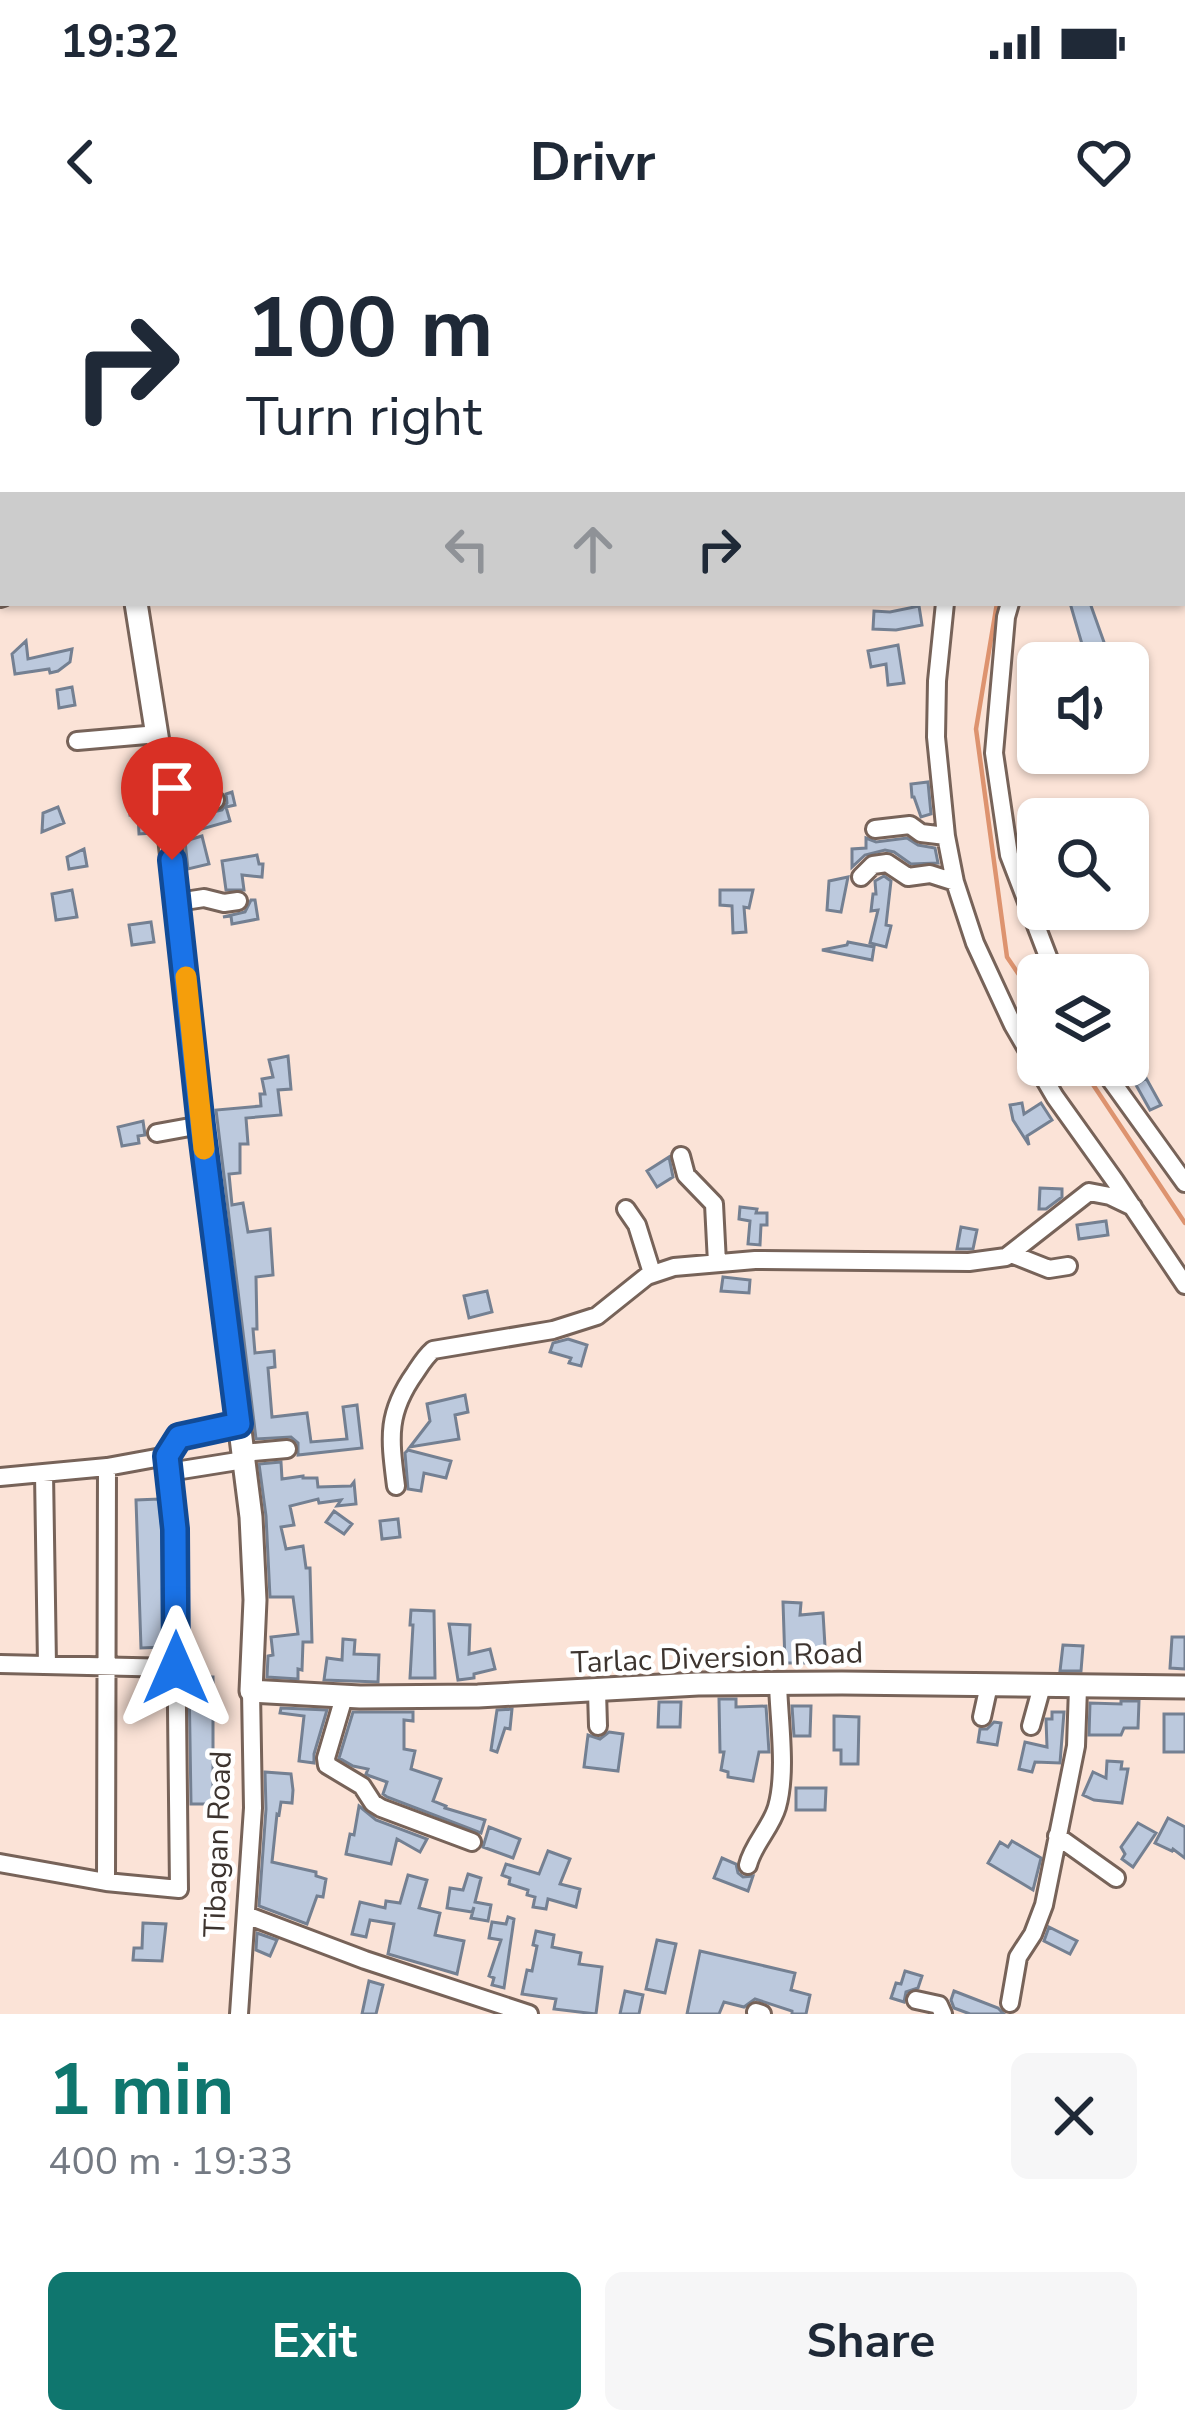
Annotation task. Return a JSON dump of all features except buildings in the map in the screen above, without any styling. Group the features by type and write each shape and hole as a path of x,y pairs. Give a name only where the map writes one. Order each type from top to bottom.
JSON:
{"main road":[{"name":"Tibagan Road","path":"137,606 158,734 251,1517 255,1600 251,1691"},
{"name":"Tarlac Diversion Road","path":"251,1691 344,1697 478,1696 698,1684 1185,1688"}],"street":[{"path":"945,606 936,737 946,836 975,943 1054,1097 1185,1285"},
{"path":"1009,606 994,753 1009,854 1047,954"},
{"path":"77,741 158,734"},
{"path":"166,808 215,800"},
{"path":"874,830 910,825 921,833 946,836"},
{"path":"862,877 873,865 887,863 908,877 930,874 955,882"},
{"path":"178,902 238,901"},
{"path":"1115,1086 1185,1183"},
{"path":"157,1133 201,1126"},
{"path":"681,1156 686,1175 714,1204 717,1263"},
{"path":"396,1486 390,1428 396,1403 430,1352 443,1347 553,1330 597,1316 652,1273 674,1267 795,1260 969,1262 1011,1255 1089,1192 1132,1207"},
{"path":"626,1209 637,1225 652,1273"},
{"path":"1011,1255 1042,1268 1068,1266"},
{"path":"0,1863 179,1889 175,1529 168,1464 179,1437 239,1424"},
{"path":"214,1429 221,1463"},
{"path":"0,1477 221,1463 287,1449"},
{"path":"106,1882 107,1467"},
{"path":"44,1473 47,1665"},
{"path":"0,1664 176,1668"},
{"path":"748,1865 777,1807 778,1684"},
{"path":"982,1717 989,1684"},
{"path":"1031,1726 1042,1686"},
{"path":"1010,2002 1018,1957 1043,1905 1076,1746 1078,1688"},
{"name":"Tibagan Road","path":"239,2014 253,1808 251,1691"},
{"path":"597,1691 598,1726"},
{"path":"344,1697 328,1765 362,1786 381,1808 472,1842"},
{"path":"1057,1836 1116,1878"},
{"path":"246,1915 529,2014"},
{"path":"916,2000 939,2006 944,2014"}],"waterway":[{"path":"996,606 976,729 1007,957 1017,972"},
{"path":"1094,1086 1185,1223"}],"slow traffic":[{"path":"186,977 204,1149"}],"route":[{"path":"172,860 239,1424 179,1437 167,1456 175,1529 176,1668"}]}
